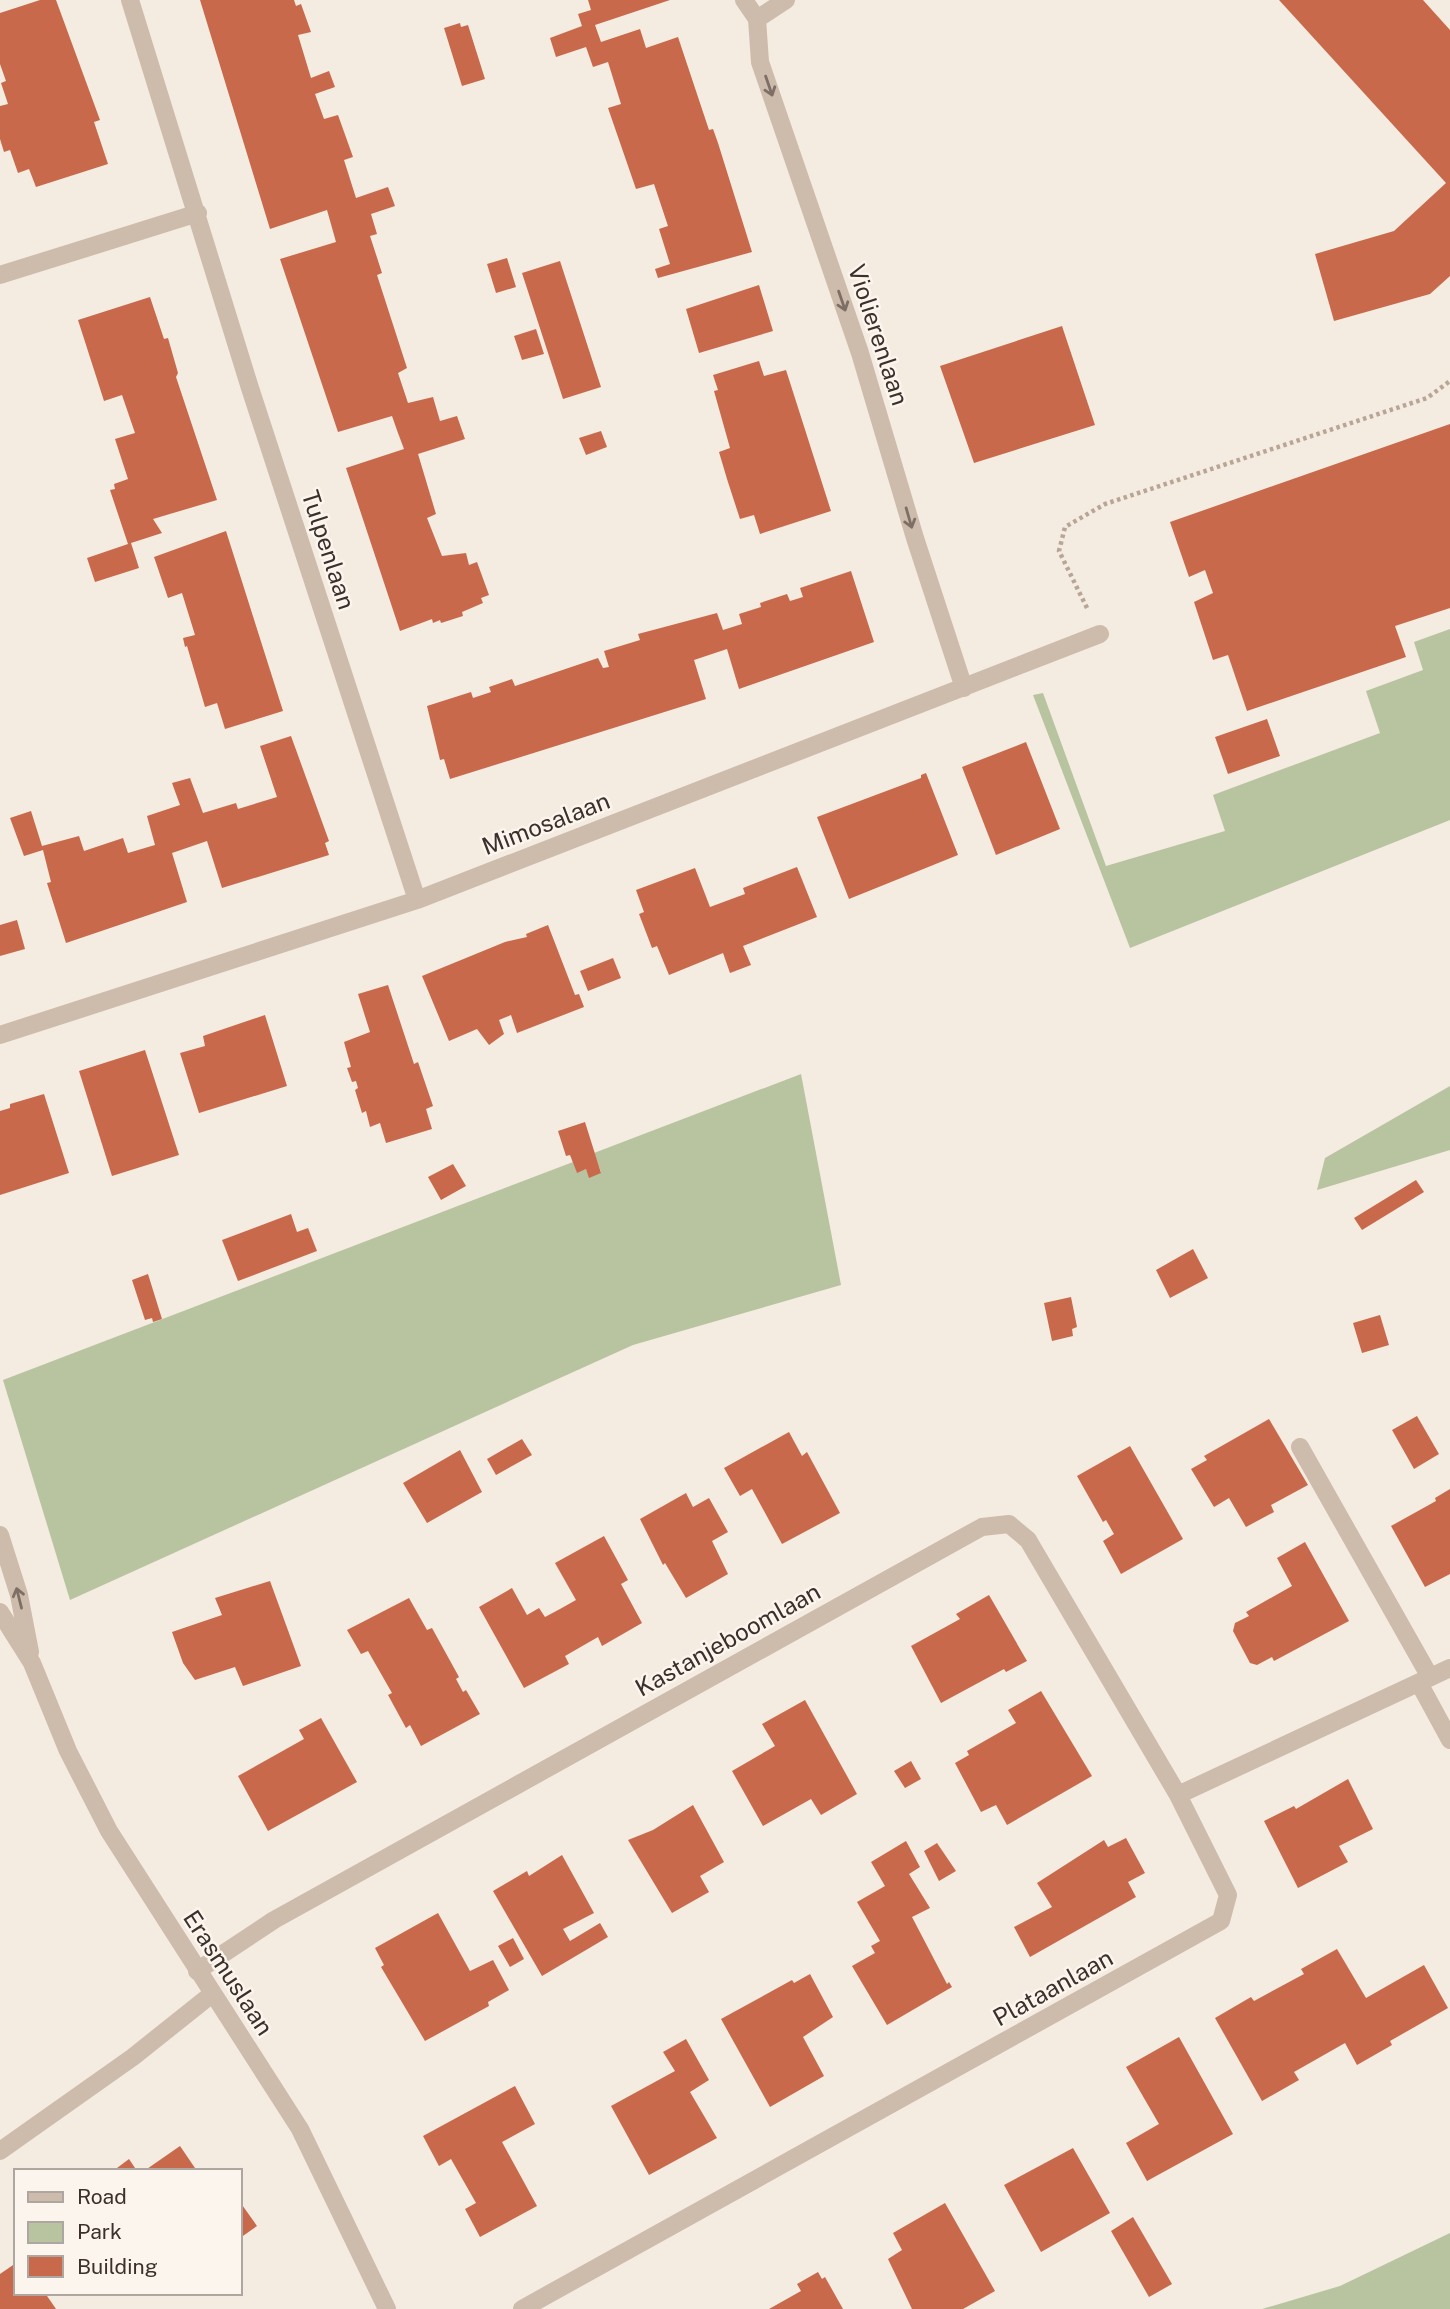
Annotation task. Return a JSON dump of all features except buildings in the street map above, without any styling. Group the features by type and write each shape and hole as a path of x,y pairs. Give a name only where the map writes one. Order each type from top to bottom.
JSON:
{"street":[{"name":"Tulpenlaan","path":"130,0 259,415 417,900"},
{"path":"744,0 757,19 786,0"},
{"name":"Violierenlaan","path":"757,19 760,62 860,353 915,538 964,688"},
{"path":"0,275 198,213"},
{"name":"Mimosalaan","path":"0,1035 417,900 1100,634"},
{"path":"1300,1447 1424,1680 1450,1740"},
{"name":"Kastanjeboomlaan","path":"197,1971 282,1916 982,1527 1009,1524 1028,1539 1178,1795"},
{"path":"0,1535 19,1595 32,1662"},
{"path":"0,1612 32,1662"},
{"name":"Erasmuslaan","path":"32,1662 68,1751 109,1831 300,2129 387,2309"},
{"path":"1178,1795 1450,1668"},
{"name":"Plataanlaan","path":"522,2309 1221,1921 1228,1895 1178,1795"},
{"path":"0,2151 133,2057 212,1994"}],"path":[{"path":"1100,634 1059,551 1065,527 1105,504 1427,398 1450,381"}],"green space":[{"path":"1450,629 1450,820 1130,948 1033,695 1043,693 1106,866 1225,831 1213,795 1380,733 1366,691 1423,670 1414,642"},
{"path":"801,1074 841,1285 633,1345 70,1600 3,1380 573,1162 577,1172 586,1169 590,1177 601,1172 594,1153"},
{"path":"1450,1086 1450,1150 1317,1190 1325,1158"},
{"path":"1450,2233 1450,2309 1262,2309 1340,2286"}]}
